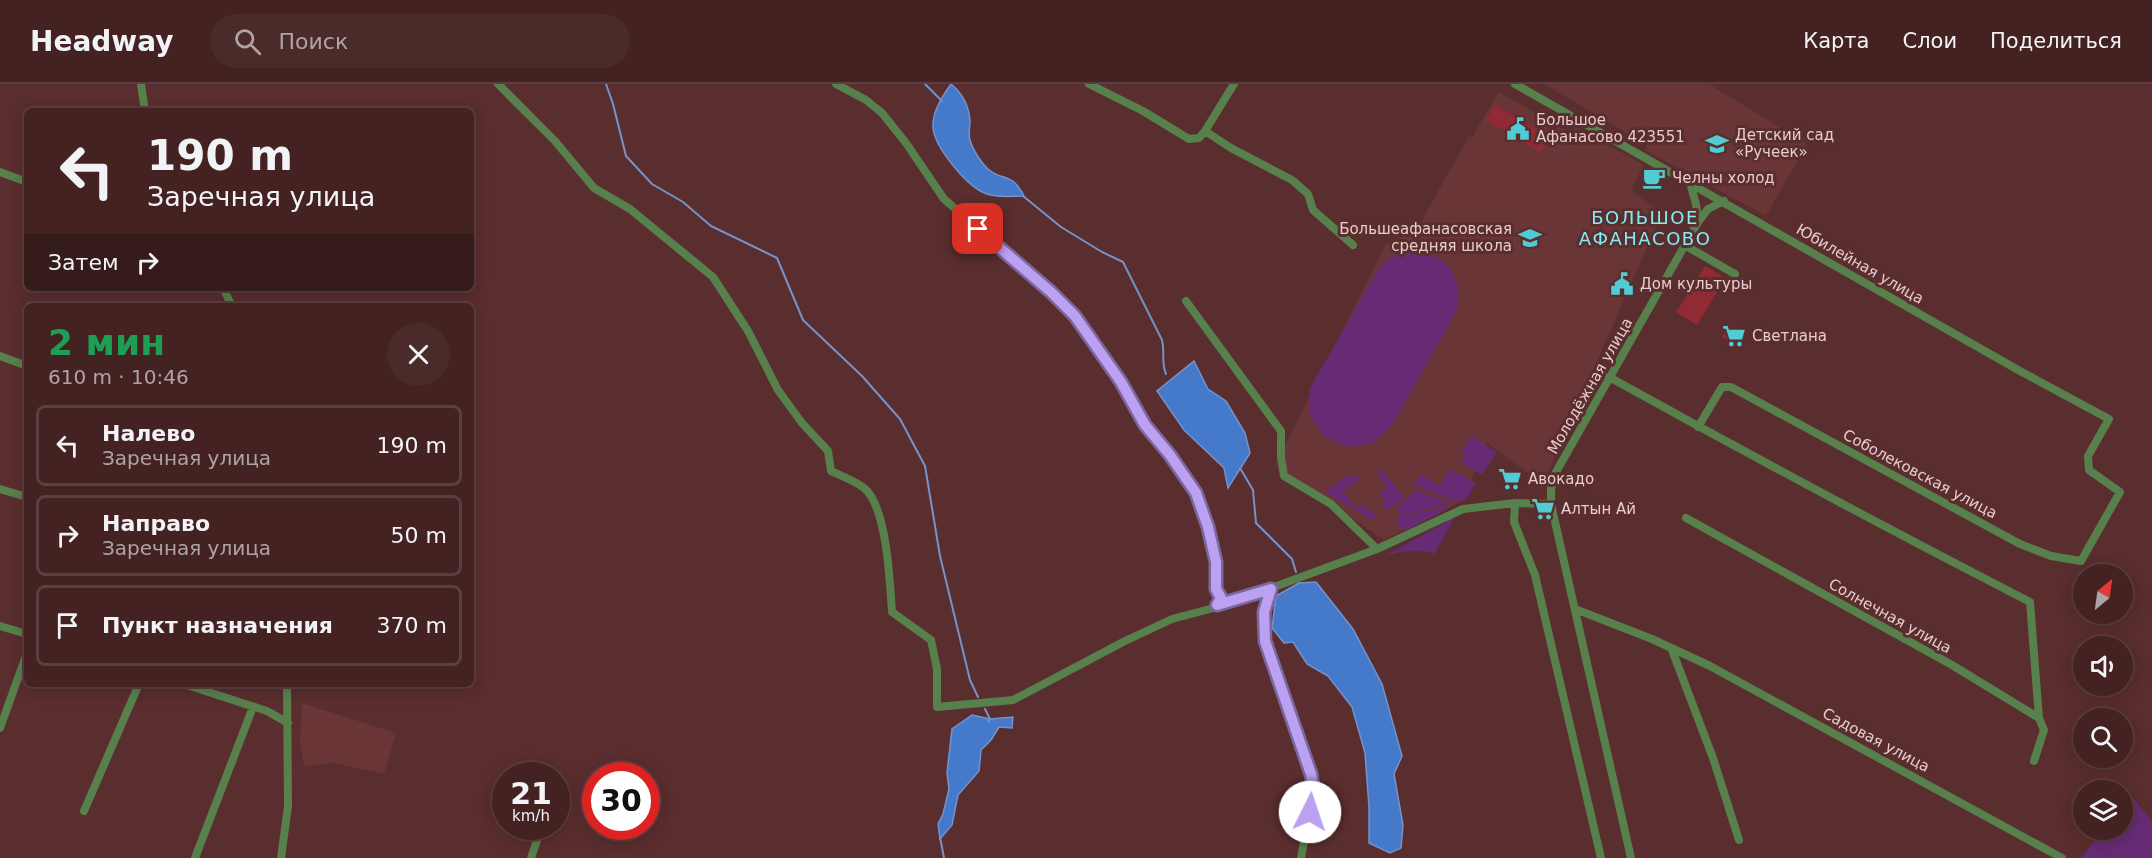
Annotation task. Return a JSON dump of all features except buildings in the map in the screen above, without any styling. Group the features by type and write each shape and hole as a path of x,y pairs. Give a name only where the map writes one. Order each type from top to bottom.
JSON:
{"street":[{"path":"141,84 145,108"},
{"path":"498,84 555,141 594,188 630,209 713,277 748,331 778,390 802,423 828,451 831,471 866,489 880,517 890,571 892,612 931,640 937,669 937,707 1013,700 1172,619 1271,589 1377,549 1463,509 1515,503 1551,504"},
{"path":"836,84 866,100 882,113 906,143 944,199 1051,292 1075,316 1121,382 1145,425 1170,455 1196,493 1208,527 1216,562 1216,589 1221,598 1217,605"},
{"path":"1089,84 1143,111 1189,139 1199,138 1205,131 1234,84"},
{"name":"Юбилейная улица","path":"1515,84 2020,371 2109,419 2088,456 2089,470 2120,492"},
{"path":"1205,131 1230,148 1292,180 1308,194 1313,210 1353,244"},
{"path":"0,172 24,181"},
{"path":"1690,183 1698,222"},
{"name":"Молодёжная улица","path":"1631,858 1551,504 1551,489 1556,472 1698,222 1708,210 1724,201"},
{"path":"1686,246 1736,274"},
{"path":"1186,301 1281,431 1284,476 1330,504 1377,549"},
{"path":"0,356 24,365"},
{"path":"1609,377 1803,485 1889,527 2030,602 2039,718 2044,730 2034,761"},
{"name":"Соболековская улица","path":"1698,427 1717,392 1722,387 1731,387 2020,544 2050,556 2080,561 2120,492"},
{"path":"0,489 24,497"},
{"path":"1515,503 1514,522 1535,575 1601,858"},
{"name":"Солнечная улица","path":"1686,518 1952,665 2039,718"},
{"path":"1271,589 1264,612 1265,641 1311,774 1313,786 1301,858"},
{"path":"1575,609 1652,639 1672,650 1713,758 1739,840"},
{"path":"0,626 24,633"},
{"name":"Садовая улица","path":"1672,650 1710,666 2062,858"},
{"path":"0,728 24,661"},
{"path":"84,811 138,687"},
{"path":"193,687 253,707 288,723"},
{"path":"281,858 288,806 287,687"},
{"path":"195,858 253,707"},
{"path":"531,858 537,840"}],"shaded area":[{"path":"1544,84 1709,84 1807,144 1766,216 1645,150 1647,145"},
{"path":"1499,92 1571,133 1576,127 1644,165 1631,190 1662,214 1543,483 1487,443 1463,501 1384,540 1275,465 1386,244 1416,231 1469,136 1472,137"},
{"path":"1411,250 1433,255 1449,268 1457,287 1457,310 1392,425 1373,443 1347,447 1323,436 1309,414 1310,388 1380,266 1394,255"},
{"path":"1471,436 1497,452 1482,475 1461,463 1466,455 1461,452"},
{"path":"1381,469 1404,497 1387,510 1382,505 1386,501 1380,493 1387,487 1377,472"},
{"path":"1450,469 1474,482 1475,485 1466,500 1455,501 1413,484 1421,475 1440,486"},
{"path":"1349,474 1352,478 1357,476 1360,479 1343,491 1355,508 1363,504 1367,511 1371,510 1377,516 1372,520 1325,492"},
{"path":"1416,490 1452,504 1400,515 1397,507"},
{"path":"1451,507 1405,531 1397,524 1398,516"},
{"path":"1455,517 1434,554 1410,551 1385,556"},
{"path":"302,703 396,733 384,774 333,763 304,766 300,741"},
{"path":"2133,798 2152,821 2152,858 2081,858 2096,840 2133,840"}],"water":[{"path":"951,84 967,105 970,121 969,138 980,159 993,173 1015,183 1024,196 996,196 979,190 953,166 939,145 933,127 934,116"},
{"path":"1194,361 1208,389 1226,401 1245,433 1250,453 1228,488 1224,468 1184,430 1157,391"},
{"path":"1316,582 1353,629 1382,684 1402,756 1394,774 1403,825 1401,848 1390,853 1369,843 1365,753 1352,707 1328,676 1307,664 1293,642 1284,643 1272,628 1276,596 1299,583"},
{"path":"972,715 990,719 1013,717 1012,728 999,727 981,750 979,771 958,795 952,825 940,839 938,824 949,789 947,773 952,729"}],"waterway":[{"path":"606,84 626,156 652,184 683,202 711,226 777,258 803,320 862,376 900,419 925,466 940,556 970,680 978,697"},
{"path":"925,84 942,101"},
{"path":"1023,196 1061,227 1123,262 1162,340 1166,374"},
{"path":"1240,468 1253,490 1256,523 1292,559 1296,572"},
{"path":"985,709 990,719 988,722"},
{"path":"940,837 944,858"}],"place":[{"name":"Большое Афанасово 423551","path":"1518,129"},
{"name":"Детский сад «Ручеек»","path":"1717,144"},
{"name":"Челны холод","path":"1654,178"},
{"name":"Большеафанасовская средняя школа","path":"1530,238"},
{"name":"Дом культуры","path":"1622,284"},
{"name":"Светлана","path":"1734,336"},
{"name":"Авокадо","path":"1510,479"},
{"name":"Алтын Ай","path":"1543,509"}],"district":[{"name":"БОЛЬШОЕ АФАНАСОВО","path":"1645,227"}],"route":[{"path":"978,229 1051,292 1075,316 1092,344 1121,382 1145,425 1170,455 1196,493 1208,527 1216,562 1216,589 1221,598 1217,605 1225,605 1271,589 1264,612 1265,641 1311,774 1313,786 1310,812"}]}
